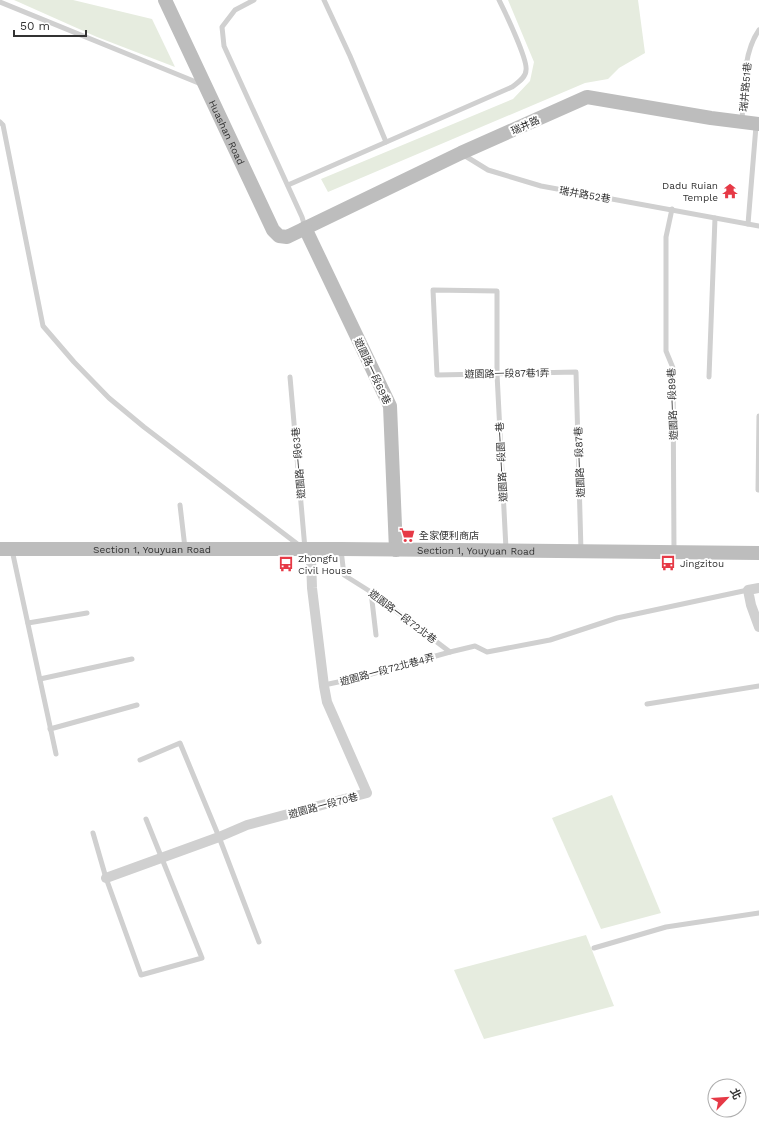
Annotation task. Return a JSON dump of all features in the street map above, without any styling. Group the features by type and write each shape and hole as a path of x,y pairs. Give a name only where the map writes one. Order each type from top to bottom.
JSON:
{"street":[{"name":"Huashan Road","path":"165,0 273,230 279,236 287,237 306,228"},
{"name":"瑞井路","path":"306,228 587,97 758,124"},
{"name":"遊園路一段69巷","path":"306,228 390,406 396,550"},
{"name":"Section 1, Youyuan Road","path":"6,549 341,549 759,553"},
{"name":"遊園路一段70巷","path":"106,878 219,837 247,825 368,793 327,702 312,588 311,557 305,550"},
{"path":"759,588 748,590 751,605 759,627"}],"lane":[{"path":"254,0 234,10 222,27 224,46 288,185 306,228"},
{"path":"324,0 350,56 386,142"},
{"path":"288,185 512,87 523,77 526,70 524,56 499,0"},
{"path":"0,2 206,86"},
{"name":"瑞井路51巷","path":"742,122 746,64 755,36 759,30"},
{"path":"0,122 3,125 42,326 108,398 305,550"},
{"path":"748,224 758,124"},
{"name":"瑞井路52巷","path":"462,154 488,170 542,186 759,226"},
{"name":"遊園路一段89巷","path":"672,209 666,238 666,351 673,368 674,553"},
{"path":"709,377 715,218"},
{"name":"遊園路一段園一巷","path":"437,375 433,290 497,291 497,374 506,551"},
{"name":"遊園路一段87巷1弄","path":"437,375 576,372"},
{"name":"遊園路一段87巷","path":"576,372 581,552"},
{"name":"遊園路一段63巷","path":"290,377 305,550"},
{"path":"759,416 759,490"},
{"path":"180,505 185,549"},
{"path":"6,549 28,624 56,754"},
{"name":"遊園路一段72北巷","path":"341,549 344,575 371,592 450,652"},
{"path":"450,652 475,646 487,652 550,640 616,618 748,590"},
{"path":"371,592 376,635"},
{"path":"28,624 87,613"},
{"name":"遊園路一段72北巷4弄","path":"324,686 450,652"},
{"path":"40,679 132,659"},
{"path":"647,704 759,686"},
{"path":"50,729 137,706"},
{"path":"140,760 180,743 219,837 259,942"},
{"path":"93,833 106,878 141,975 202,958 146,819"},
{"path":"594,948 666,927 759,913"}],"shaded area":[{"path":"14,0 73,0 152,19 175,67 97,37"},
{"path":"508,0 638,0 645,53 619,68 608,79 585,83 328,192 321,179 513,99 530,81 534,62"},
{"path":"612,795 661,913 601,929 552,818"},
{"path":"586,935 614,1006 484,1039 454,970"}],"place":[{"name":"Dadu Ruian Temple","path":"730,191"},
{"name":"全家便利商店","path":"407,535"},
{"name":"Jingzitou","path":"668,563"},
{"name":"Zhongfu Civil House","path":"286,564"}]}
